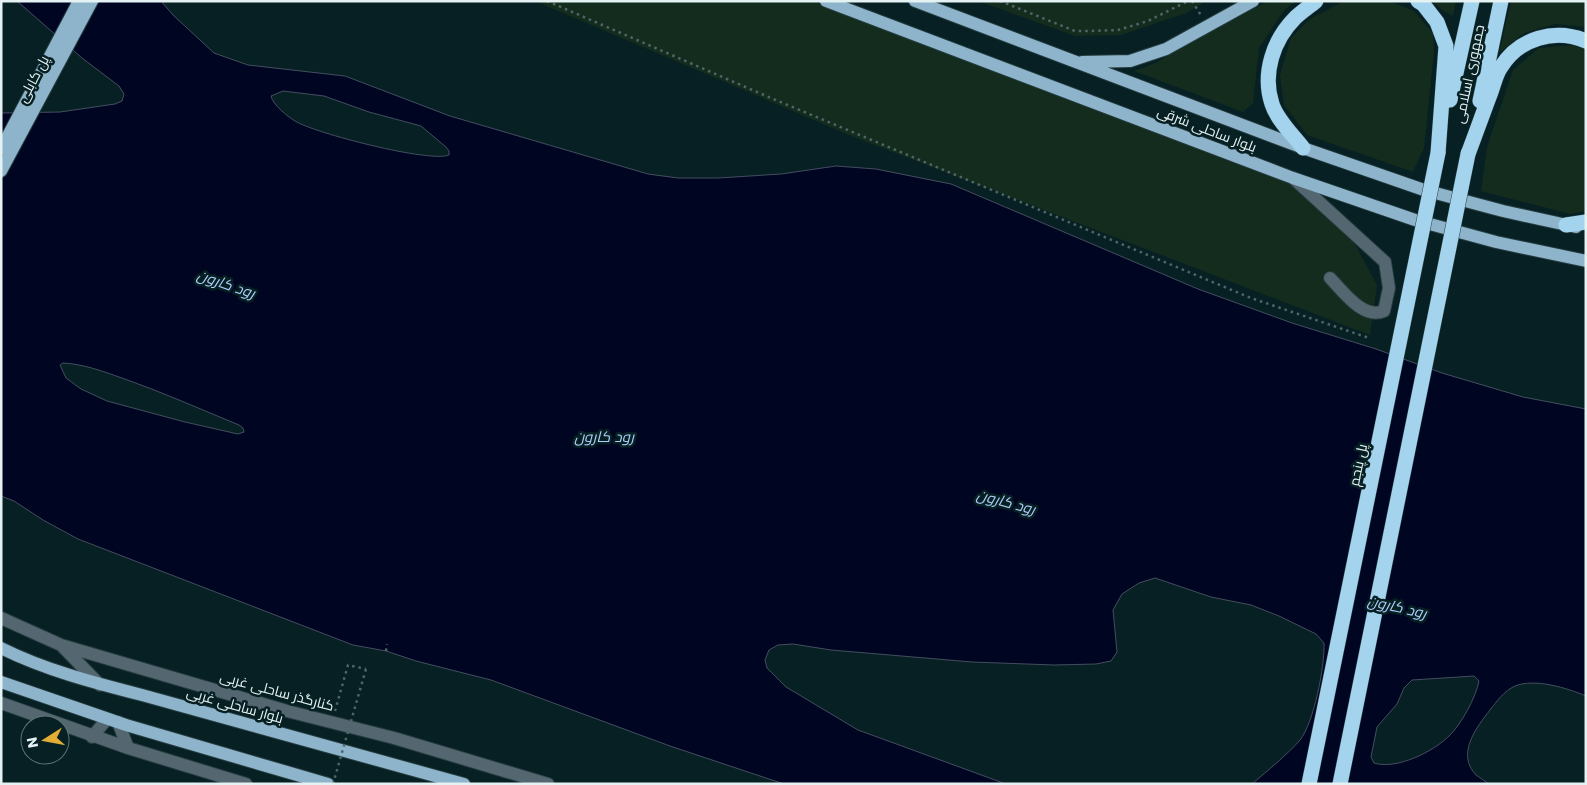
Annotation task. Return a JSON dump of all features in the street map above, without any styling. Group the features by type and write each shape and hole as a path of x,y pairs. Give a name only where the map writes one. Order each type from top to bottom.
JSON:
{"highway":[{"path":"1303,148 1280,120 1272,104 1269,83 1270,60 1278,40 1295,18 1316,1"},
{"path":"1418,1 1423,4 1438,22 1446,46 1438,153"},
{"name":"جمهوری اسلامی","path":"1438,153 1472,1"},
{"name":"جمهوری اسلامی","path":"1468,154 1501,1"},
{"path":"1340,784 1468,154 1500,68 1514,51 1532,41 1554,34 1576,37 1586,41"},
{"name":"پل پنجم","path":"1309,784 1438,153"},
{"path":"1566,225 1586,222"}],"main road":[{"name":"پل کابلی","path":"1,149 78,1"},
{"name":"پل کابلی","path":"1,171 92,1"},
{"name":"بلوار ساحلی شرقی","path":"826,1 1293,178 1415,220 1496,242 1586,261"},
{"name":"بلوار ساحلی شرقی","path":"914,1 1303,148 1424,190 1503,211 1586,229"},
{"path":"1076,62 1130,60 1166,49 1253,1"},
{"name":"بلوار ساحلی غربی","path":"1,648 20,657 100,684 464,784"},
{"path":"1,682 113,720 328,784"}],"street":[{"path":"1293,178 1385,262 1389,288 1384,311 1377,314 1368,312 1357,305 1330,278"},
{"name":"کنارگذر ساحلی غربی","path":"1,618 61,645 268,705 394,738 548,784"},
{"path":"61,645 100,684"},
{"path":"1,703 92,737 246,784"},
{"path":"92,737 113,720 128,748"}],"path":[{"path":"546,1 771,98 1251,298 1369,338"},
{"path":"1000,1 1075,31 1088,31 1118,30 1148,21 1188,1"},
{"path":"1192,1 1207,26"},
{"path":"386,651 387,644"},
{"path":"332,722 348,665 366,669 333,784"}],"green space":[{"path":"535,1 827,1 1293,178 1355,244 1377,285 1370,335 851,136"},
{"path":"978,1 1207,1 1186,13 1121,35 1075,36"},
{"path":"1268,1 1298,1 1285,9 1259,48 1253,103 1243,112 1134,71 1155,63"},
{"path":"1350,1 1389,1 1414,11 1433,33 1434,52 1424,148 1413,172 1307,135 1284,105 1280,75 1291,38 1310,19 1340,3"},
{"path":"1433,1 1456,1 1453,16 1442,10"},
{"path":"1511,1 1586,1 1586,27 1555,24 1524,33 1499,53"},
{"path":"1573,45 1586,49 1586,211 1570,214 1481,191 1487,147 1513,70 1539,48"}],"water":[{"name":"رود کارون","path":"17,1 161,1 173,15 214,53 248,65 345,76 450,116 648,174 678,178 718,178 781,174 836,166 876,169 951,184 1198,289 1292,323 1376,349 1442,373 1523,397 1586,409 1586,696 1560,687 1532,683 1515,686 1504,693 1479,725 1470,741 1468,750 1470,767 1476,775 1489,784 1252,784 1289,752 1305,732 1318,693 1323,665 1324,643 1316,634 1251,605 1211,597 1155,578 1139,583 1122,594 1113,610 1117,652 1111,661 1096,664 1054,665 972,662 831,650 793,644 778,645 769,650 765,660 767,668 786,687 858,730 1006,784 784,784 670,746 491,680 416,661 386,651 353,645 78,539 43,520 14,501 1,496 1,113 60,112 115,104 122,101 124,94 119,86 82,58","holes":["283,91 324,96 369,112 421,126 446,147 449,155 420,155 372,146 306,126 288,116 274,103 271,96","63,363 85,366 137,383 239,425 243,428 244,432 238,434 107,401 81,389 66,378 60,365","1474,676 1479,681 1475,695 1463,718 1454,731 1442,742 1434,748 1403,762 1383,765 1374,763 1371,757 1377,727 1397,704 1404,688 1412,680"]}]}
